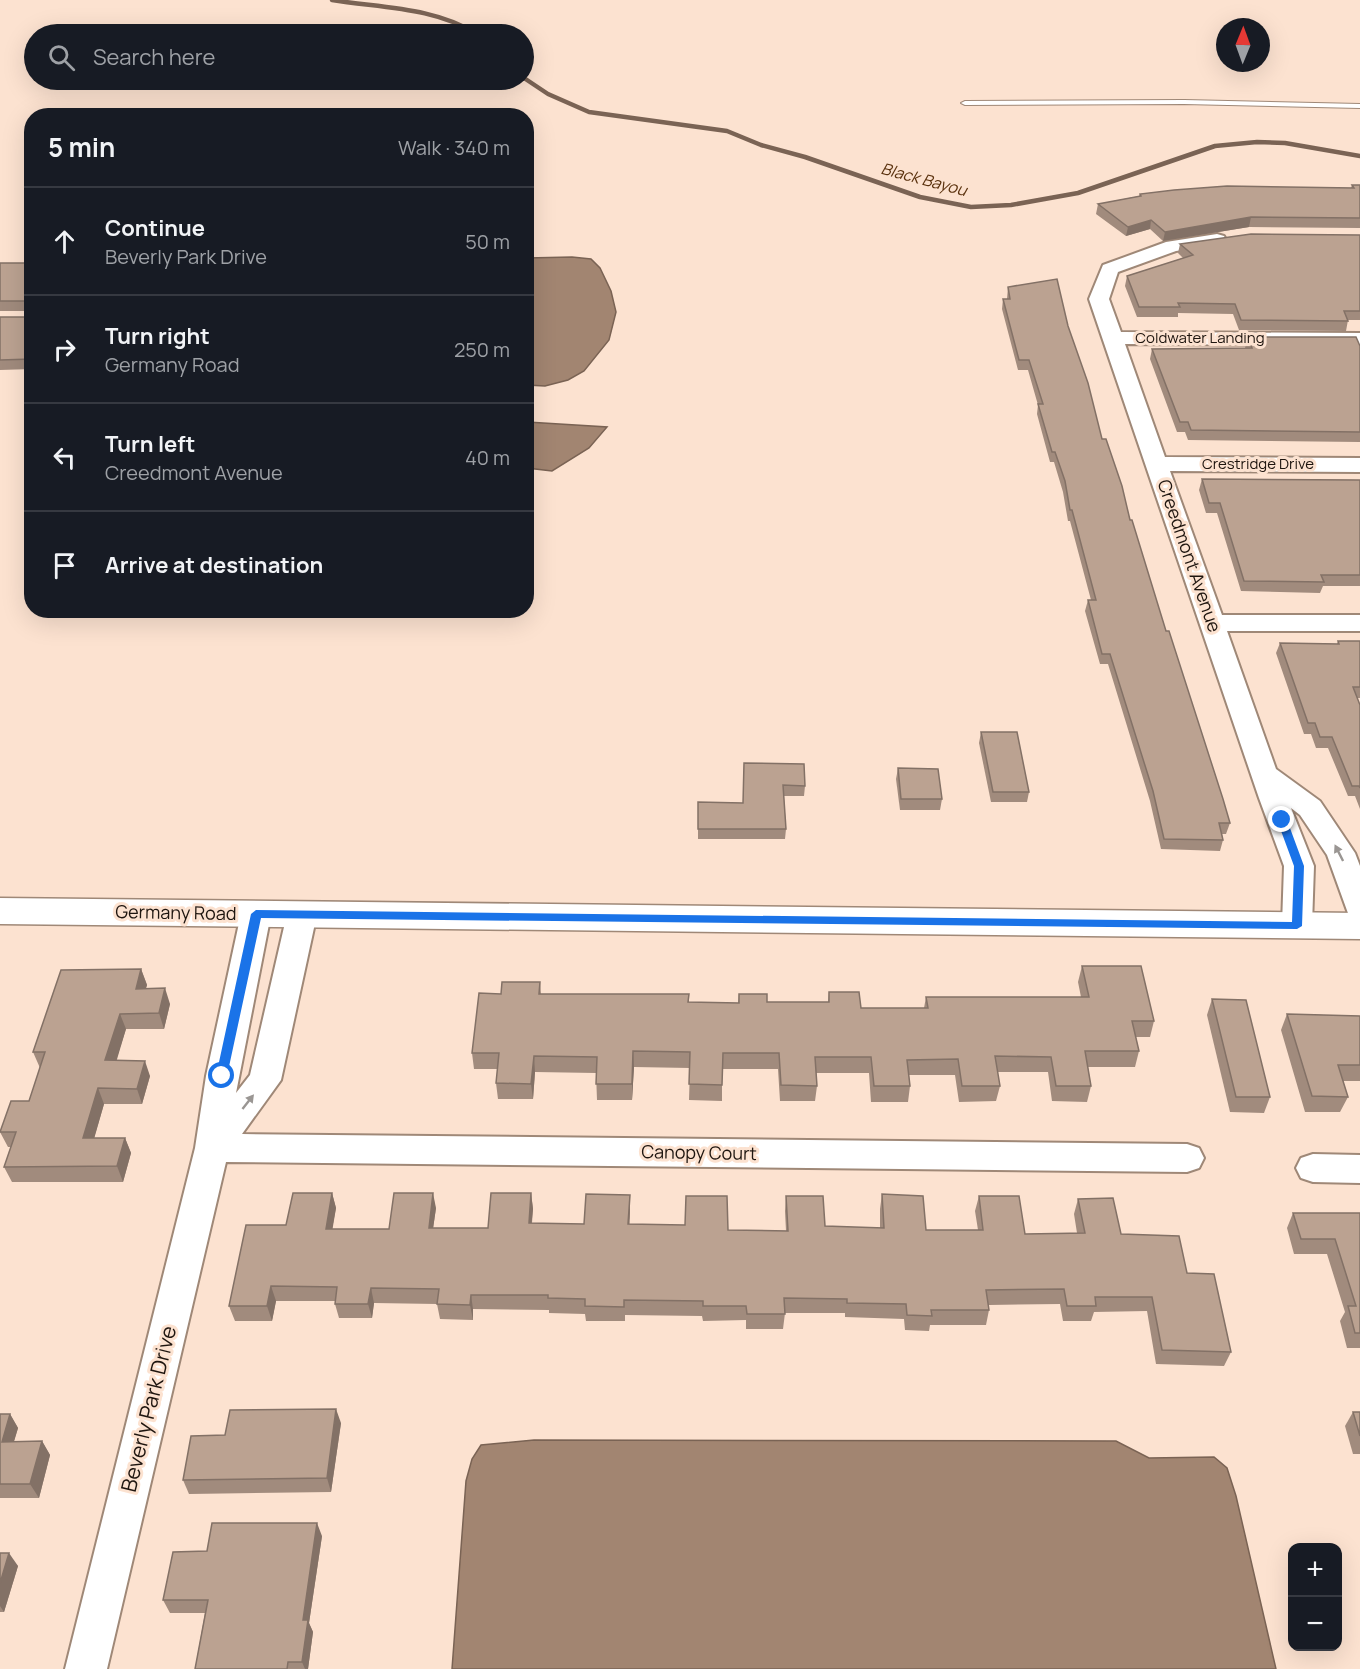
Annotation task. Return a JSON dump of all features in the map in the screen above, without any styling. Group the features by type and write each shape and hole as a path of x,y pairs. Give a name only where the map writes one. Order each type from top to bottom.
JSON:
{"main road":[{"name":"Germany Road","path":"0,911 1360,926"}],"street":[{"name":"Creedmont Avenue","path":"1238,237 1173,246 1110,269 1099,298 1299,866 1297,926"},
{"name":"Coldwater Landing","path":"1113,338 1360,339"},
{"name":"Crestridge Drive","path":"1157,464 1360,465"},
{"path":"1212,622 1360,623"},
{"path":"1265,774 1310,808 1341,853 1360,908"},
{"name":"Beverly Park Drive","path":"86,1669 212,1148 222,1076 256,914"},
{"name":"Beverly Park Drive","path":"212,1148 264,1080 302,914"},
{"name":"Canopy Court","path":"212,1148 1187,1158"},
{"path":"1313,1168 1360,1169"}],"lane":[{"path":"965,103 1184,102 1360,106"}],"shaded area":[{"path":"534,258 591,259 600,268 611,291 616,312 609,340 584,371 568,380 545,386 534,385"},
{"path":"534,422 607,427 589,448 552,471 534,469"},
{"path":"534,1440 1116,1441 1149,1458 1214,1457 1227,1468 1236,1496 1276,1669 452,1669 466,1481 472,1459 481,1445"}],"building":[{"path":"1352,185 1360,185 1360,218 1251,217 1165,232 1151,220 1128,227 1098,204 1141,196 1140,194 1227,186 1354,188"},
{"path":"1251,234 1360,235 1360,311 1344,311 1348,321 1241,320 1235,304 1178,303 1180,307 1139,307 1127,276 1193,255 1180,244"},
{"path":"0,263 24,263 24,301 0,301"},
{"path":"1057,279 1068,326 1088,383 1102,439 1106,439 1122,486 1130,520 1132,520 1166,631 1169,631 1223,799 1230,823 1219,823 1223,840 1164,839 1153,791 1110,654 1102,654 1088,600 1096,600 1072,510 1070,510 1065,481 1055,452 1052,452 1038,404 1043,404 1029,360 1019,360 1003,299 1010,299 1008,287"},
{"path":"0,317 24,317 24,359 0,360"},
{"path":"1248,337 1356,337 1360,346 1360,432 1191,430 1188,422 1180,422 1152,349 1252,348"},
{"path":"1202,479 1360,480 1360,575 1321,575 1324,582 1244,581 1220,503 1209,503"},
{"path":"1338,641 1360,641 1360,687 1353,687 1360,705 1360,788 1352,786 1332,737 1320,737 1315,723 1308,723 1280,643 1339,644"},
{"path":"981,732 1017,732 1029,792 993,792"},
{"path":"744,763 804,764 805,786 783,785 786,829 698,829 698,802 743,803"},
{"path":"898,768 938,769 942,799 901,799"},
{"path":"1082,966 1141,966 1154,1021 1132,1021 1139,1051 1085,1051 1091,1086 1056,1086 1051,1057 995,1056 1000,1086 962,1086 958,1059 907,1060 910,1086 874,1086 871,1057 815,1057 817,1086 781,1085 779,1053 723,1053 722,1085 689,1084 690,1052 633,1051 632,1084 596,1084 597,1057 534,1056 531,1084 496,1083 499,1053 472,1053 479,993 501,994 502,982 540,982 539,994 689,994 688,1002 739,1003 739,994 767,994 767,1002 829,1002 829,992 859,992 861,1008 928,1008 926,997 1089,997"},
{"path":"141,969 136,989 165,988 159,1013 120,1014 105,1060 145,1061 137,1089 98,1088 83,1138 125,1138 117,1166 4,1167 16,1132 0,1132 11,1101 29,1101 45,1052 33,1052 61,970"},
{"path":"1212,999 1246,1000 1270,1097 1236,1097"},
{"path":"1287,1014 1360,1016 1360,1065 1338,1065 1348,1097 1312,1096"},
{"path":"293,1193 332,1193 326,1229 389,1229 394,1193 433,1193 429,1228 488,1228 491,1193 531,1193 529,1223 584,1224 586,1194 630,1195 628,1224 685,1225 686,1196 727,1196 728,1230 788,1231 786,1196 823,1196 825,1226 884,1228 882,1194 923,1196 926,1230 983,1230 979,1196 1019,1196 1025,1234 1085,1233 1078,1199 1113,1198 1121,1234 1179,1236 1187,1273 1214,1274 1231,1352 1162,1350 1152,1297 1095,1297 1096,1306 1067,1306 1064,1289 986,1290 989,1310 931,1310 932,1316 907,1315 906,1304 847,1303 847,1299 784,1298 785,1314 747,1314 746,1306 703,1306 703,1301 624,1300 624,1307 585,1306 585,1299 548,1298 548,1295 471,1295 470,1305 437,1304 439,1289 371,1288 368,1304 335,1304 337,1287 271,1286 267,1306 229,1306 246,1225 286,1225"},
{"path":"1293,1213 1360,1213 1360,1333 1355,1333 1348,1306 1356,1306 1335,1239 1301,1239"},
{"path":"336,1409 327,1478 183,1480 191,1436 225,1435 230,1410"},
{"path":"1353,1412 1360,1412 1360,1436"},
{"path":"0,1414 10,1414 2,1442 42,1441 30,1484 0,1484"},
{"path":"212,1523 317,1523 303,1620 308,1620 302,1662 288,1662 287,1669 195,1669 208,1600 163,1600 173,1552 207,1551"},
{"path":"0,1553 9,1553 0,1583"}],"waterway":[{"name":"Black Bayou","path":"332,0 425,13 458,24"},
{"name":"Black Bayou","path":"534,85 548,94 589,112 727,131 761,145 805,157 920,197 971,207 1011,205 1078,193 1215,146 1257,142 1285,143 1360,156"}],"route":[{"path":"222,1076 256,914 1297,926 1299,866 1282,820"}]}
